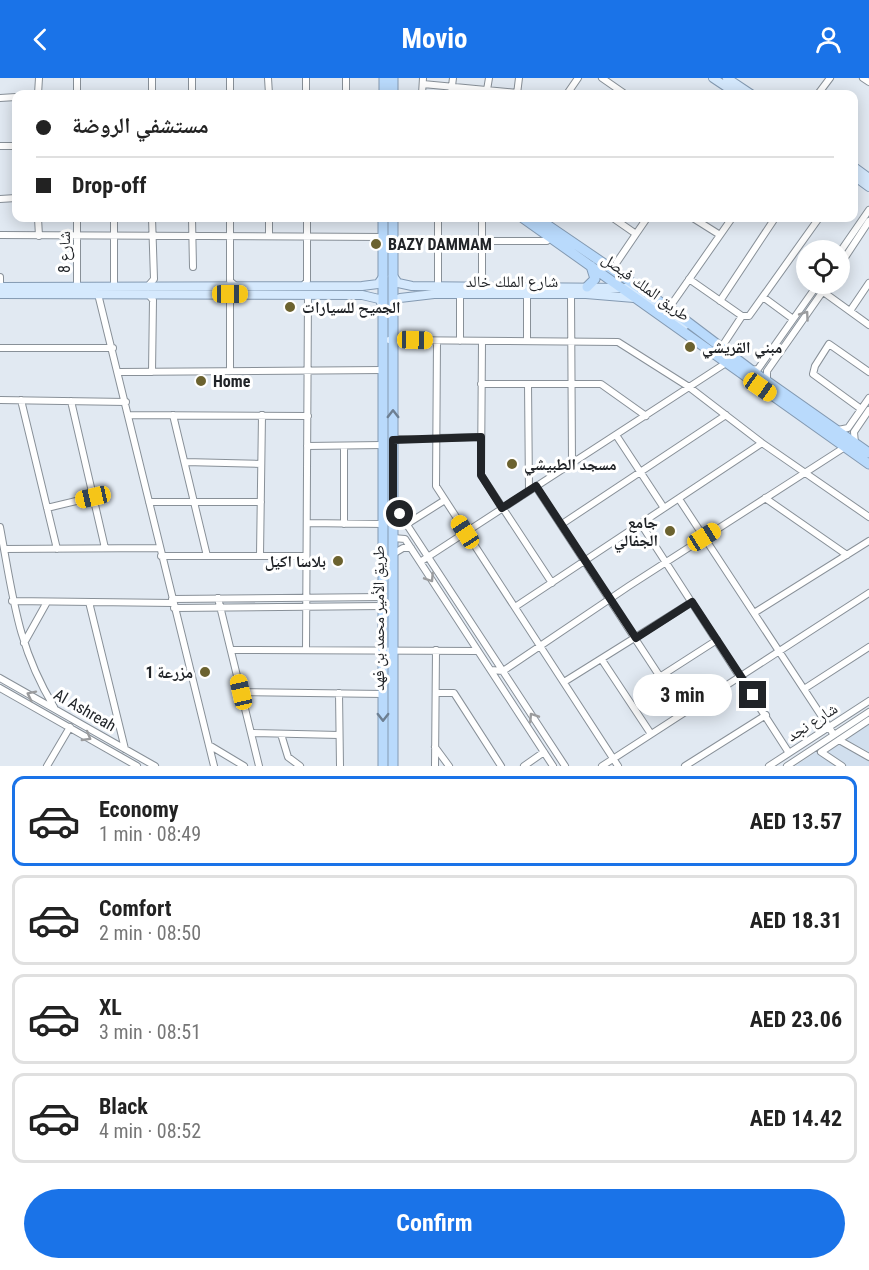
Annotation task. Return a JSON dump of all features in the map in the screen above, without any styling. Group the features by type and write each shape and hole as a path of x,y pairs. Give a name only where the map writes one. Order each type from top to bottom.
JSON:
{"highway":[{"name":"طريق الأمير محمد بن فهد","path":"383,222 388,276"},
{"name":"طريق الأمير محمد بن فهد","path":"383,766 383,694 388,650 393,554 393,440 388,340 388,276 393,222"},
{"name":"طريق الملك فيصل","path":"528,222 591,266 607,283 621,287 869,464"},
{"path":"541,222 606,269 607,283"},
{"name":"طريق الملك فيصل","path":"542,222 669,309 767,382 869,453"},
{"path":"587,287 595,279 591,266"},
{"name":"طريق الأمير محمد بن فهد","path":"388,340 383,370 383,602 388,650 393,766"}],"main road":[{"path":"713,78 731,90"},
{"path":"727,78 738,81"},
{"path":"0,285 114,286 230,294 308,294 362,290 378,284 388,276"},
{"name":"شارع الملك خالد","path":"388,276 398,283 412,286 587,287 607,283"},
{"path":"574,294 600,292 607,283"},
{"path":"28,294 74,291 77,286"},
{"path":"0,294 98,294 236,286 303,286 362,290 388,307 398,299 411,295"},
{"path":"411,295 405,291 412,286"},
{"path":"621,287 635,291 699,333"},
{"name":"شارع الملك خالد","path":"411,295 574,294 638,299"}],"street":[{"path":"452,90 453,78"},
{"path":"423,81 486,90 489,78"},
{"path":"602,78 619,90"},
{"path":"863,78 869,82"},
{"path":"848,240 869,210"},
{"path":"38,222 39,236"},
{"name":"شارع 8","path":"77,222 77,286"},
{"path":"114,222 114,286"},
{"path":"152,222 154,279 147,290 153,298 152,372"},
{"path":"192,222 193,267"},
{"path":"230,222 230,281 236,286"},
{"path":"269,222 269,236"},
{"path":"303,286 307,281 307,222"},
{"path":"438,222 438,286"},
{"path":"482,222 482,286"},
{"path":"619,222 636,234"},
{"path":"617,262 644,222"},
{"path":"699,222 720,235"},
{"path":"669,309 729,222"},
{"path":"720,301 772,222"},
{"path":"689,279 742,316 749,316 816,222"},
{"path":"850,251 868,226"},
{"path":"0,235 384,237"},
{"path":"482,241 547,241 550,238"},
{"path":"0,277 0,285"},
{"path":"850,311 869,283"},
{"path":"98,294 119,372 160,556 214,766"},
{"path":"230,294 230,371"},
{"path":"306,650 308,294"},
{"path":"527,294 527,341"},
{"path":"572,463 574,294"},
{"path":"751,370 758,369 811,294"},
{"path":"767,382 765,374 820,294"},
{"path":"826,294 869,325"},
{"path":"459,341 460,295"},
{"path":"763,297 793,320"},
{"path":"721,348 742,316"},
{"path":"388,340 618,342 689,387 762,443 869,517"},
{"path":"437,341 436,486 618,766"},
{"path":"482,341 481,475 552,583"},
{"path":"861,409 813,374 815,366 830,344 869,372"},
{"path":"0,348 113,348"},
{"path":"768,354 775,359"},
{"path":"420,562 726,363"},
{"path":"119,372 383,370"},
{"path":"481,384 601,384 646,416"},
{"path":"528,384 529,491"},
{"path":"837,430 848,428 869,398"},
{"path":"0,400 126,402"},
{"path":"21,400 57,549"},
{"path":"71,401 105,548"},
{"path":"855,443 854,432 869,410"},
{"path":"129,415 308,416"},
{"path":"173,415 207,556"},
{"path":"562,524 726,415"},
{"path":"260,555 262,416"},
{"path":"616,435 664,508"},
{"path":"393,440 481,437"},
{"path":"515,607 762,443"},
{"path":"307,446 382,445"},
{"path":"344,446 344,524"},
{"path":"491,670 503,671 610,598 845,447"},
{"path":"185,462 261,464"},
{"path":"536,486 683,712"},
{"path":"47,508 93,497"},
{"path":"765,498 847,555"},
{"path":"679,499 828,728 837,737 869,757"},
{"path":"407,524 445,500"},
{"path":"149,502 261,502"},
{"path":"393,503 565,766"},
{"path":"307,523 383,524"},
{"path":"641,524 741,675 789,753"},
{"path":"0,527 12,602 24,643 41,687 54,707"},
{"path":"393,538 405,539 553,766"},
{"path":"754,613 869,541"},
{"path":"4,549 159,548"},
{"path":"393,554 403,548 411,548"},
{"path":"160,556 306,556"},
{"path":"602,766 869,593"},
{"path":"173,603 218,598 306,597 383,602"},
{"path":"218,598 259,766"},
{"path":"12,602 306,607 383,602"},
{"path":"24,643 47,602"},
{"path":"88,602 125,749"},
{"path":"564,682 692,602"},
{"path":"661,676 717,640"},
{"path":"804,689 869,647"},
{"path":"232,650 477,651"},
{"path":"435,766 436,650"},
{"path":"602,660 651,734"},
{"name":"Al Ashreah","path":"0,678 154,766"},
{"path":"0,688 137,766"},
{"path":"241,692 383,694"},
{"path":"339,693 340,766"},
{"path":"436,693 454,693 501,766"},
{"name":"شارع نجد","path":"769,766 869,701"},
{"name":"شارع نجد","path":"787,766 837,737 869,712"},
{"path":"685,766 766,715"},
{"path":"842,766 821,752 837,737 869,720"},
{"path":"47,766 70,727"},
{"path":"251,733 339,735"},
{"path":"281,734 288,757 300,766"},
{"path":"209,745 244,766"},
{"path":"435,746 448,766"},
{"path":"524,766 544,752"}],"shaded area":[{"path":"869,717 869,766 795,766"}],"place":[{"name":"BAZY DAMMAM","path":"376,244"},
{"name":"الجميح للسيارات","path":"290,307"},
{"name":"مبني القريشي","path":"690,347"},
{"name":"Home","path":"201,381"},
{"name":"مسجد الطبيشي","path":"512,464"},
{"name":"جامع الجفالي","path":"670,531"},
{"name":"بلاسا اكيل","path":"338,561"},
{"name":"مزرعة 1","path":"205,672"}],"route":[{"path":"400,514 393,503 393,440 481,437 481,475 502,508 536,486 636,638 692,602 753,695"}]}
